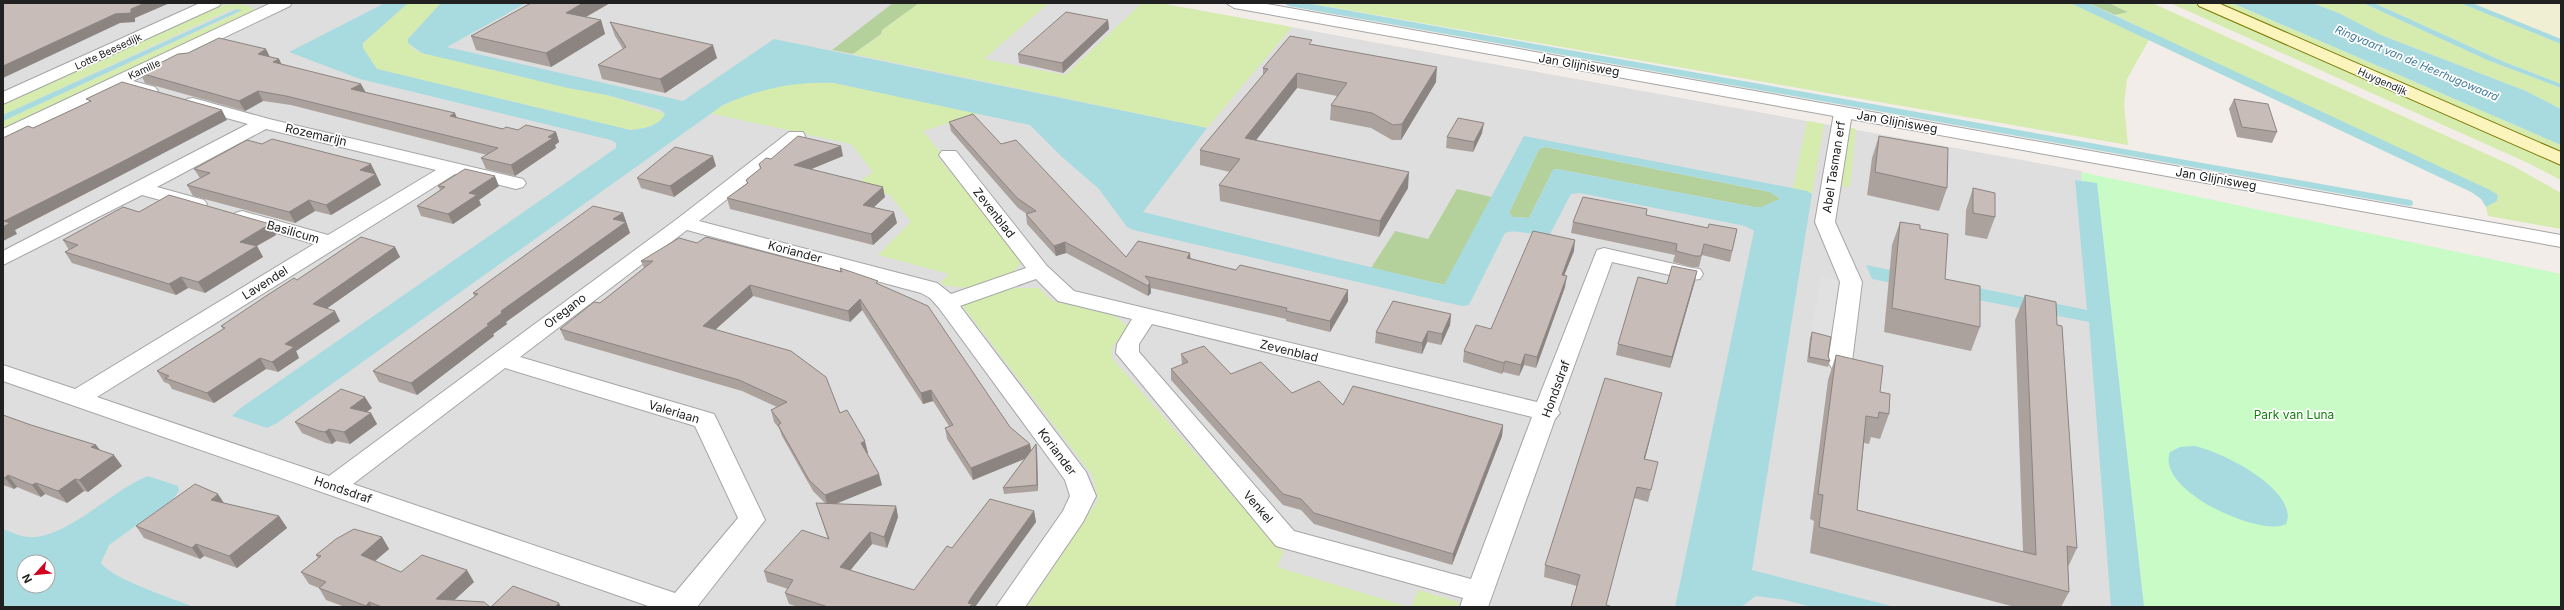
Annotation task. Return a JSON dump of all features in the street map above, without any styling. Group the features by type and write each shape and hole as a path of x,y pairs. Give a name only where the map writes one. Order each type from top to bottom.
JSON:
{"main road":[{"name":"Huygendijk","path":"2205,3 2561,159"}],"street":[{"name":"Lotte Beesedijk","path":"3,99 213,3"},
{"name":"Kamille","path":"3,136 284,3"},
{"name":"Jan Glijnisweg","path":"1234,3 2561,241"},
{"name":"Rozemarijn","path":"116,82 264,123 454,167 516,183"},
{"name":"Abel Tasman erf","path":"1843,113 1825,222 1851,282 1840,362 1841,367 1851,374 1877,382"},
{"path":"3,260 264,123"},
{"name":"Oregano","path":"333,486 500,359 684,223 796,136"},
{"name":"Zevenblad","path":"949,155 1039,271 1066,296 1548,413"},
{"name":"Lavendel","path":"76,399 454,167"},
{"name":"Basilicum","path":"140,188 330,242"},
{"name":"Koriander","path":"684,223 929,288 938,293 947,303 1077,478 1083,496 1074,515 1010,607"},
{"name":"Hondsdraf","path":"1477,599 1548,413 1604,254 1692,274"},
{"path":"947,303 1039,271"},
{"name":"Venkel","path":"1145,316 1128,344 1127,353 1285,538 1477,599"},
{"name":"Valeriaan","path":"500,359 705,420 752,520 682,606"},
{"name":"Hondsdraf","path":"3,373 682,606"}],"shaded area":[{"path":"3,3 1158,3 2082,171 2143,607 3,607"},
{"path":"2472,3 2561,3 2561,39 2513,20"},
{"path":"1821,277 1841,281 1832,342 1810,337"}],"green space":[{"path":"408,3 441,3 408,39 413,49 422,53 568,88 607,95 665,114 663,118 655,124 645,128 630,130 377,69 362,48 363,43"},
{"path":"893,3 919,3 882,30 881,34 853,54 832,50"},
{"path":"919,3 1049,3 984,59 1065,75 1142,3 1159,3 1292,27 1207,128 853,54 881,35 882,30"},
{"path":"1307,3 2070,3 2149,40 2127,79 2124,105 2128,145"},
{"path":"2088,3 2109,3 2128,12 2115,15"},
{"path":"2109,3 2152,3 2513,166 2561,193 2561,229 2488,216 2486,207 2497,201 2115,15 2127,11"},
{"path":"2170,3 2193,3 2561,165 2561,180 2526,162"},
{"path":"2213,3 2232,3 2561,145 2561,155"},
{"path":"2313,3 2363,3 2487,60 2561,88 2561,109 2526,91 2381,35 2341,14"},
{"path":"2374,3 2460,3 2561,44 2561,84 2502,61"},
{"path":"239,4 249,6 257,11 3,130 3,121 240,12 237,9 230,10 3,115 3,103 214,6"},
{"path":"807,82 834,83 979,114 923,131 942,154 937,156 1022,258 1022,261 1013,273 970,288 948,286 940,283 949,274 878,255 911,222 889,194 854,186 873,172 851,144 709,113 732,101 756,92"},
{"path":"1807,121 1824,124 1812,194 1793,189"},
{"path":"1848,127 1856,129 1850,187 1841,186"},
{"path":"1545,147 1770,192 1780,199 1761,208 1557,169 1553,170 1529,218 1513,217 1509,213 1539,149"},
{"name":"Park van Luna","path":"2081,172 2561,274 2561,607 2116,607"},
{"path":"1457,189 1492,197 1445,285 1371,268 1395,231 1428,239"},
{"path":"1009,288 1039,288 1052,301 1111,315 1118,318 1128,327 1112,348 1112,358 1278,548 1284,551 1277,567 1409,607 1027,607 1098,500 1093,476 961,304"},
{"path":"1418,590 1459,602 1457,607 1411,607"}],"water":[{"path":"385,3 408,3 363,43 363,48 377,69 630,130 645,128 655,124 663,118 665,114 661,110 607,95 568,88 422,53 408,43 408,39 441,3 526,3 447,47 683,101 774,39 1207,128 1143,212 1444,285 1524,136 1807,191 1812,194 1752,570 1895,607 1812,607 1785,600 1756,596 1741,607 1675,607 1754,231 1745,226 1580,193 1571,194 1550,234 1539,235 1516,232 1505,233 1469,305 1462,306 1133,230 1127,227 1098,188 1062,157 1030,125 834,83 805,83 777,87 736,99 723,105 277,423 267,428 232,416 242,407 616,148 616,143 611,140 360,79 289,52","holes":["1545,147 1770,192 1780,199 1761,207 1754,207 1557,169 1553,170 1529,218 1513,217 1509,213 1539,149"]},
{"path":"2070,3 2088,3 2490,190 2498,195 2497,201 2486,207 2481,199 2471,192"},
{"name":"Ringvaart van de Heerhugowaard","path":"2232,3 2313,3 2341,14 2381,35 2526,91 2561,109 2561,145"},
{"path":"2363,3 2374,3 2502,61 2561,84 2561,88 2487,60"},
{"path":"2460,3 2472,3 2561,39 2561,44"},
{"path":"237,9 242,10 3,121 3,115"},
{"path":"2075,180 2097,183 2144,607 2111,607 2089,322 1872,279 1866,265 2087,310"},
{"path":"2193,446 2205,449 2237,463 2270,486 2281,498 2287,511 2286,524 2274,527 2235,518 2194,496 2179,482 2170,467 2170,452 2180,447"},
{"path":"148,476 178,486 179,491 173,499 109,545 101,563 117,576 194,607 3,607 3,529 26,537 44,535 59,530 74,522 134,482"}],"building":[{"path":"3,3 145,3 131,9 131,13 115,14 3,66"},
{"path":"531,3 583,3 566,13 601,20 546,53 471,36"},
{"path":"1066,12 1108,20 1062,63 1018,54"},
{"path":"610,22 713,45 660,79 598,65 626,47"},
{"path":"1290,36 1312,40 1309,44 1437,67 1402,124 1393,125 1372,113 1331,105 1347,83 1297,73 1245,138 1409,172 1380,221 1219,185 1240,159 1200,150 1268,69 1263,68"},
{"path":"219,38 266,49 258,54 279,59 273,62 361,84 351,89 455,113 450,116 503,129 506,127 518,130 526,125 556,132 548,137 553,138 511,165 481,158 498,148 286,96 258,91 239,101 140,73 178,54 188,53"},
{"path":"122,82 222,110 4,221 10,223 3,227 3,138 28,126 33,128 91,101 86,99"},
{"path":"2234,99 2268,104 2277,132 2242,127"},
{"path":"973,114 1001,144 1016,140 1126,257 1138,241 1190,253 1187,258 1236,270 1240,265 1348,290 1330,321 1286,311 1287,308 1145,276 1150,282 1148,286 1065,242 1054,246 1026,214 1036,211 1017,198 949,122"},
{"path":"1458,118 1484,123 1474,142 1447,137"},
{"path":"798,136 841,146 794,165 883,187 863,205 894,212 871,234 727,198 748,183 746,180 761,168 759,164 766,158 771,159"},
{"path":"1879,136 1948,148 1947,188 1875,172"},
{"path":"272,139 371,164 360,170 376,174 326,205 309,200 289,212 187,185 210,173 194,169 247,140 262,144"},
{"path":"675,147 713,156 670,186 637,178"},
{"path":"465,169 495,176 469,193 477,195 448,214 417,206 445,187 438,186"},
{"path":"1973,188 1995,193 1995,217 1973,213"},
{"path":"169,195 270,224 240,242 257,246 198,282 181,277 169,284 65,252 78,245 63,240 123,207 139,212"},
{"path":"1583,197 1647,209 1646,215 1708,228 1709,224 1737,229 1732,251 1704,244 1701,256 1695,256 1676,251 1677,244 1573,222"},
{"path":"593,206 623,213 613,219 626,222 501,311 502,313 487,324 489,325 411,383 373,371 478,294 473,293"},
{"path":"1900,222 1920,225 1920,229 1948,234 1945,279 1980,286 1980,327 1892,308"},
{"path":"1533,231 1575,240 1562,275 1567,276 1537,357 1525,354 1521,365 1505,361 1504,363 1464,351 1476,325 1491,329"},
{"path":"361,237 395,247 313,304 335,311 285,344 294,347 272,362 260,358 207,393 165,378 169,376 157,371 225,328 221,326 269,294 294,278 297,280"},
{"path":"706,237 842,272 840,268 878,281 876,283 928,306 1010,427 1030,444 971,468 945,428 953,425 931,390 921,393 860,299 848,311 750,285 703,326 791,351 826,377 840,413 847,410 865,441 861,443 879,474 825,495 809,480 778,425 781,423 771,410 787,402 739,380 560,329 594,302 600,303 653,261 641,261 679,238 697,243"},
{"path":"1672,266 1697,271 1672,357 1618,344 1638,277 1667,284"},
{"path":"2025,295 2056,302 2057,325 2062,326 2077,548 2067,546 2069,592 1819,527 1823,495 1818,494 1836,355 1883,366 1880,392 1890,394 1889,414 1879,412 1878,418 1866,416 1857,510 2036,555"},
{"path":"1393,301 1451,314 1442,334 1428,331 1422,343 1376,332"},
{"path":"1812,332 1831,337 1828,356 1830,361 1809,357"},
{"path":"1204,346 1231,374 1261,362 1292,393 1319,381 1343,405 1353,386 1503,425 1453,554 1314,513 1301,499 1283,494 1171,369 1188,362 1181,354"},
{"path":"1605,378 1662,393 1644,459 1658,462 1651,490 1637,487 1606,605 1610,607 1571,607 1580,575 1545,565"},
{"path":"341,389 365,397 350,408 371,413 344,432 329,429 325,432 319,431 295,422"},
{"path":"3,415 96,445 91,447 114,455 79,480 75,479 58,491 36,483 32,485 8,475 5,478 3,477"},
{"path":"1036,444 1037,485 1003,488"},
{"path":"195,484 218,494 211,500 279,516 229,556 196,544 192,548 136,526"},
{"path":"990,499 1034,511 973,595 968,603 972,604 969,607 828,607 785,593 793,580 764,571 802,530 829,539 816,503 896,506 884,537 870,532 840,567 914,590 947,546 952,548"},
{"path":"354,529 382,537 361,555 401,572 422,555 467,570 436,599 484,602 490,607 382,607 369,602 366,606 319,588 326,582 301,572 321,556 316,555 336,539"},
{"path":"513,586 559,603 555,607 491,607"}],"waterway":[{"path":"1289,3 2410,203"}]}
